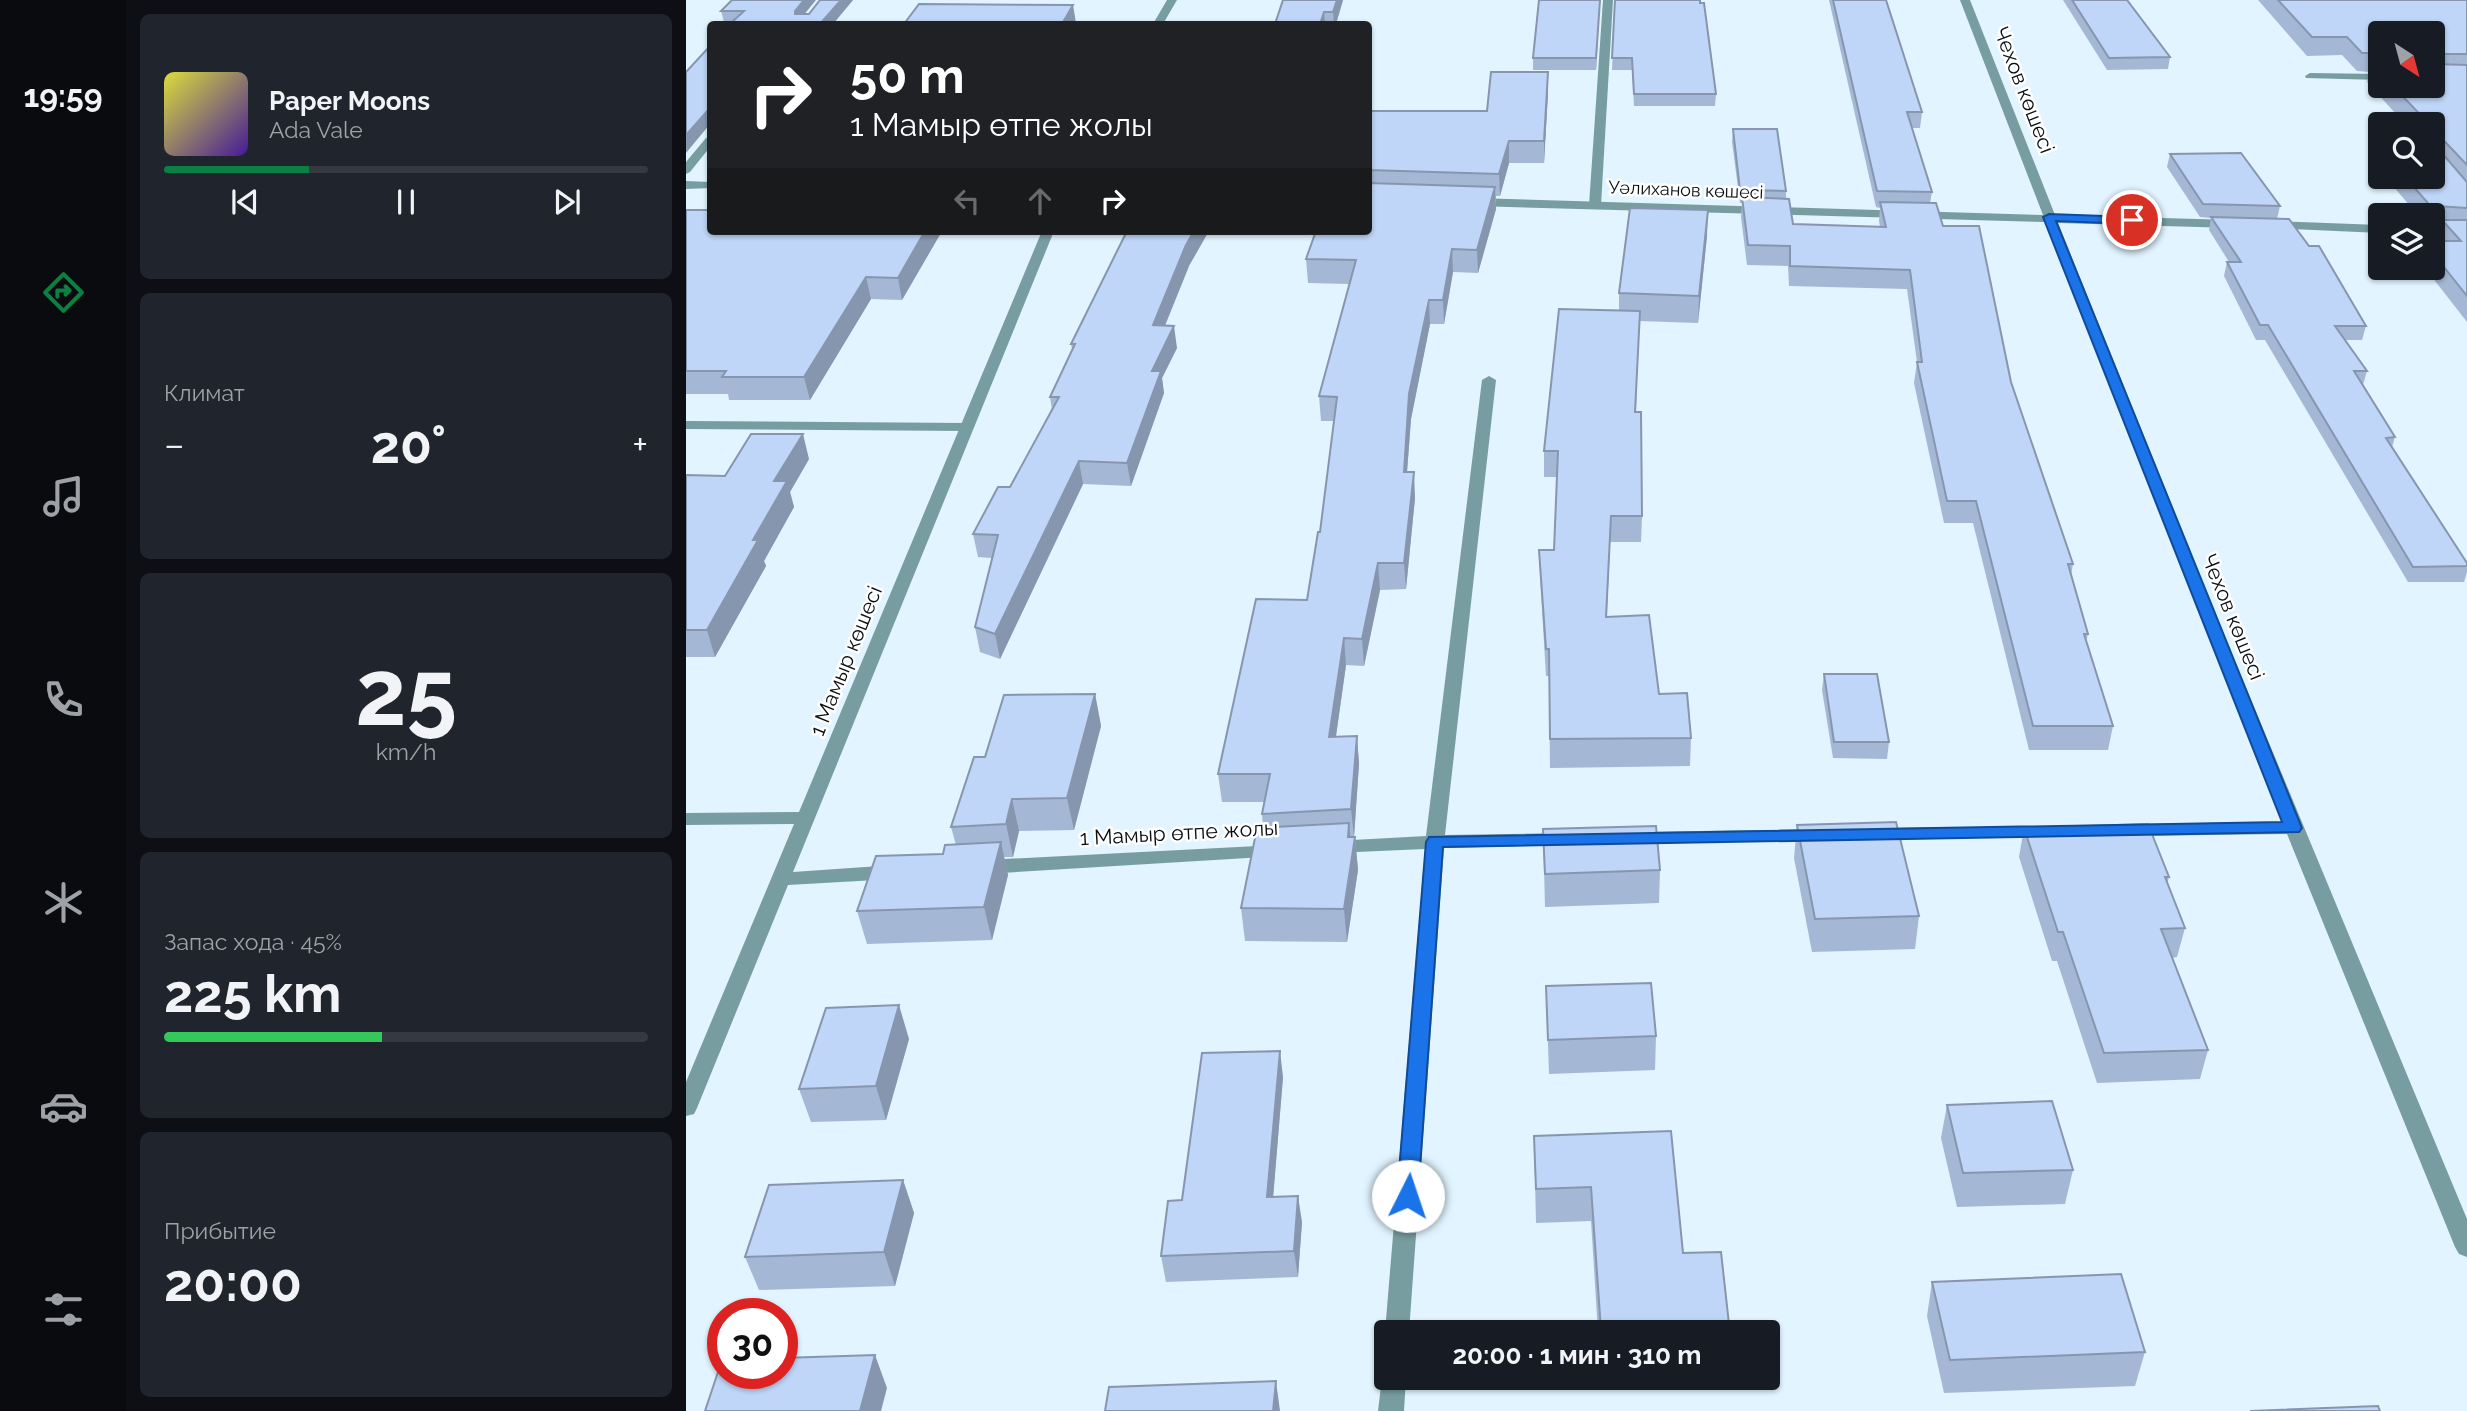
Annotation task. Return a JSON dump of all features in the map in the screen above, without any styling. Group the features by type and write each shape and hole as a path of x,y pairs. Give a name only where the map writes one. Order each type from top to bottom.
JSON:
{"street":[{"path":"1160,21 1172,0"},
{"path":"1595,205 1608,0"},
{"name":"Чехов көшесі","path":"1965,0 2293,828 2467,1247"},
{"path":"2310,76 2368,77"},
{"path":"686,170 707,144"},
{"path":"686,184 707,185"},
{"name":"Уәлиханов көшесі","path":"1462,202 2242,224"},
{"path":"2256,225 2368,229"},
{"path":"2445,231 2467,232"},
{"name":"1 Мамыр көшесі","path":"686,1108 1046,235"},
{"path":"1398,1320 1435,842 1489,380"},
{"path":"686,425 967,427"},
{"path":"686,819 806,818"},
{"path":"2113,830 2293,828"},
{"path":"1864,835 2058,831"},
{"path":"1615,839 1836,835"},
{"name":"1 Мамыр өтпе жолы","path":"962,868 1435,842 1587,839"},
{"path":"781,879 920,871"},
{"path":"1391,1411 1393,1390"}],"building":[{"path":"732,0 804,0 795,14 809,14 820,0 841,0 823,21 733,21 744,11 721,11"},
{"path":"1283,0 1337,0 1333,12 1324,12 1321,21 1276,21"},
{"path":"1539,0 1600,0 1596,58 1533,58"},
{"path":"1615,0 1700,0 1700,3 1704,3 1716,94 1634,94 1632,58 1612,58"},
{"path":"1833,0 1886,0 1922,112 1907,112 1932,192 1877,191"},
{"path":"2072,0 2127,0 2170,57 2109,58"},
{"path":"2278,0 2467,0 2467,54 2445,54 2445,21 2368,21 2368,53 2362,53 2347,37 2312,37"},
{"path":"919,4 1073,5 1064,21 906,21"},
{"path":"707,49 707,111 686,135 686,72"},
{"path":"2445,64 2467,65 2467,165 2445,142 2445,112 2418,112 2404,98 2445,98"},
{"path":"1491,72 1548,72 1544,141 1509,141 1499,174 1372,170 1372,111 1487,111"},
{"path":"1733,129 1777,129 1786,191 1740,190"},
{"path":"2241,153 2280,206 2203,204 2170,154"},
{"path":"2445,157 2467,182 2467,208 2445,207 2445,203 2428,203 2416,189 2445,189"},
{"path":"1372,183 1495,187 1477,250 1452,249 1443,300 1429,300 1409,394 1404,472 1414,472 1404,563 1378,563 1362,639 1344,638 1329,737 1357,736 1351,809 1262,814 1270,774 1218,774 1256,599 1307,600 1320,532 1337,397 1319,396 1356,260 1306,259 1315,235 1372,235"},
{"path":"1742,197 1789,199 1793,224 1886,227 1880,202 1936,203 1943,226 1979,226 2011,382 2073,564 2068,564 2088,634 2084,634 2113,726 2033,726 1976,501 1947,501 1917,362 1922,362 1910,270 1790,266 1790,246 1748,245"},
{"path":"1630,208 1708,210 1699,296 1619,293"},
{"path":"686,210 707,210 707,235 923,235 898,278 866,277 804,377 722,377 726,371 686,371"},
{"path":"2211,217 2289,219 2309,246 2319,246 2366,326 2335,326 2367,371 2354,371 2395,437 2386,438 2467,566 2413,567 2268,325 2260,325 2227,262 2241,262"},
{"path":"2445,220 2467,220 2467,296 2445,268 2445,241 2461,241"},
{"path":"1125,235 1192,235 1153,325 1174,326 1152,371 1161,371 1127,463 1079,461 995,634 975,627 998,535 973,534 998,487 1010,487 1059,397 1050,397 1075,344 1071,344"},
{"path":"1559,309 1640,311 1635,412 1641,412 1642,516 1611,516 1606,617 1649,615 1659,694 1687,693 1691,738 1550,739 1549,649 1546,649 1539,550 1554,550 1558,451 1544,451"},
{"path":"751,434 803,434 774,481 787,481 753,540 758,540 707,630 686,630 686,475 725,476"},
{"path":"1824,674 1877,674 1889,742 1834,742"},
{"path":"1095,694 1067,798 1012,799 1006,824 951,827 974,757 985,757 1004,695"},
{"path":"1896,822 1919,916 1815,919 1797,825"},
{"path":"1349,823 1348,837 1355,837 1344,909 1241,908 1257,828"},
{"path":"2148,824 2185,928 2161,929 2208,1050 2104,1053 2063,932 2058,932 2024,828"},
{"path":"1656,826 1660,870 1545,874 1543,829"},
{"path":"1001,842 984,907 857,911 876,856 943,854 945,845"},
{"path":"1651,983 1656,1036 1548,1040 1546,986"},
{"path":"899,1005 876,1086 799,1089 826,1008"},
{"path":"1280,1051 1267,1197 1298,1196 1294,1251 1161,1256 1168,1201 1182,1200 1202,1053"},
{"path":"2052,1101 2073,1170 1963,1173 1947,1105"},
{"path":"1671,1131 1683,1253 1721,1252 1729,1320 1600,1320 1591,1187 1536,1189 1534,1136"},
{"path":"903,1180 884,1252 745,1257 769,1185"},
{"path":"2121,1274 2145,1352 1950,1360 1932,1282"},
{"path":"875,1355 860,1411 705,1411 712,1389 798,1389 798,1357"},
{"path":"1276,1381 1273,1411 1105,1411 1109,1387"},
{"path":"2378,1406 2380,1411 2250,1411"}],"route":[{"path":"1408,1196 1435,842 2293,828 2049,217 2132,220"}]}
